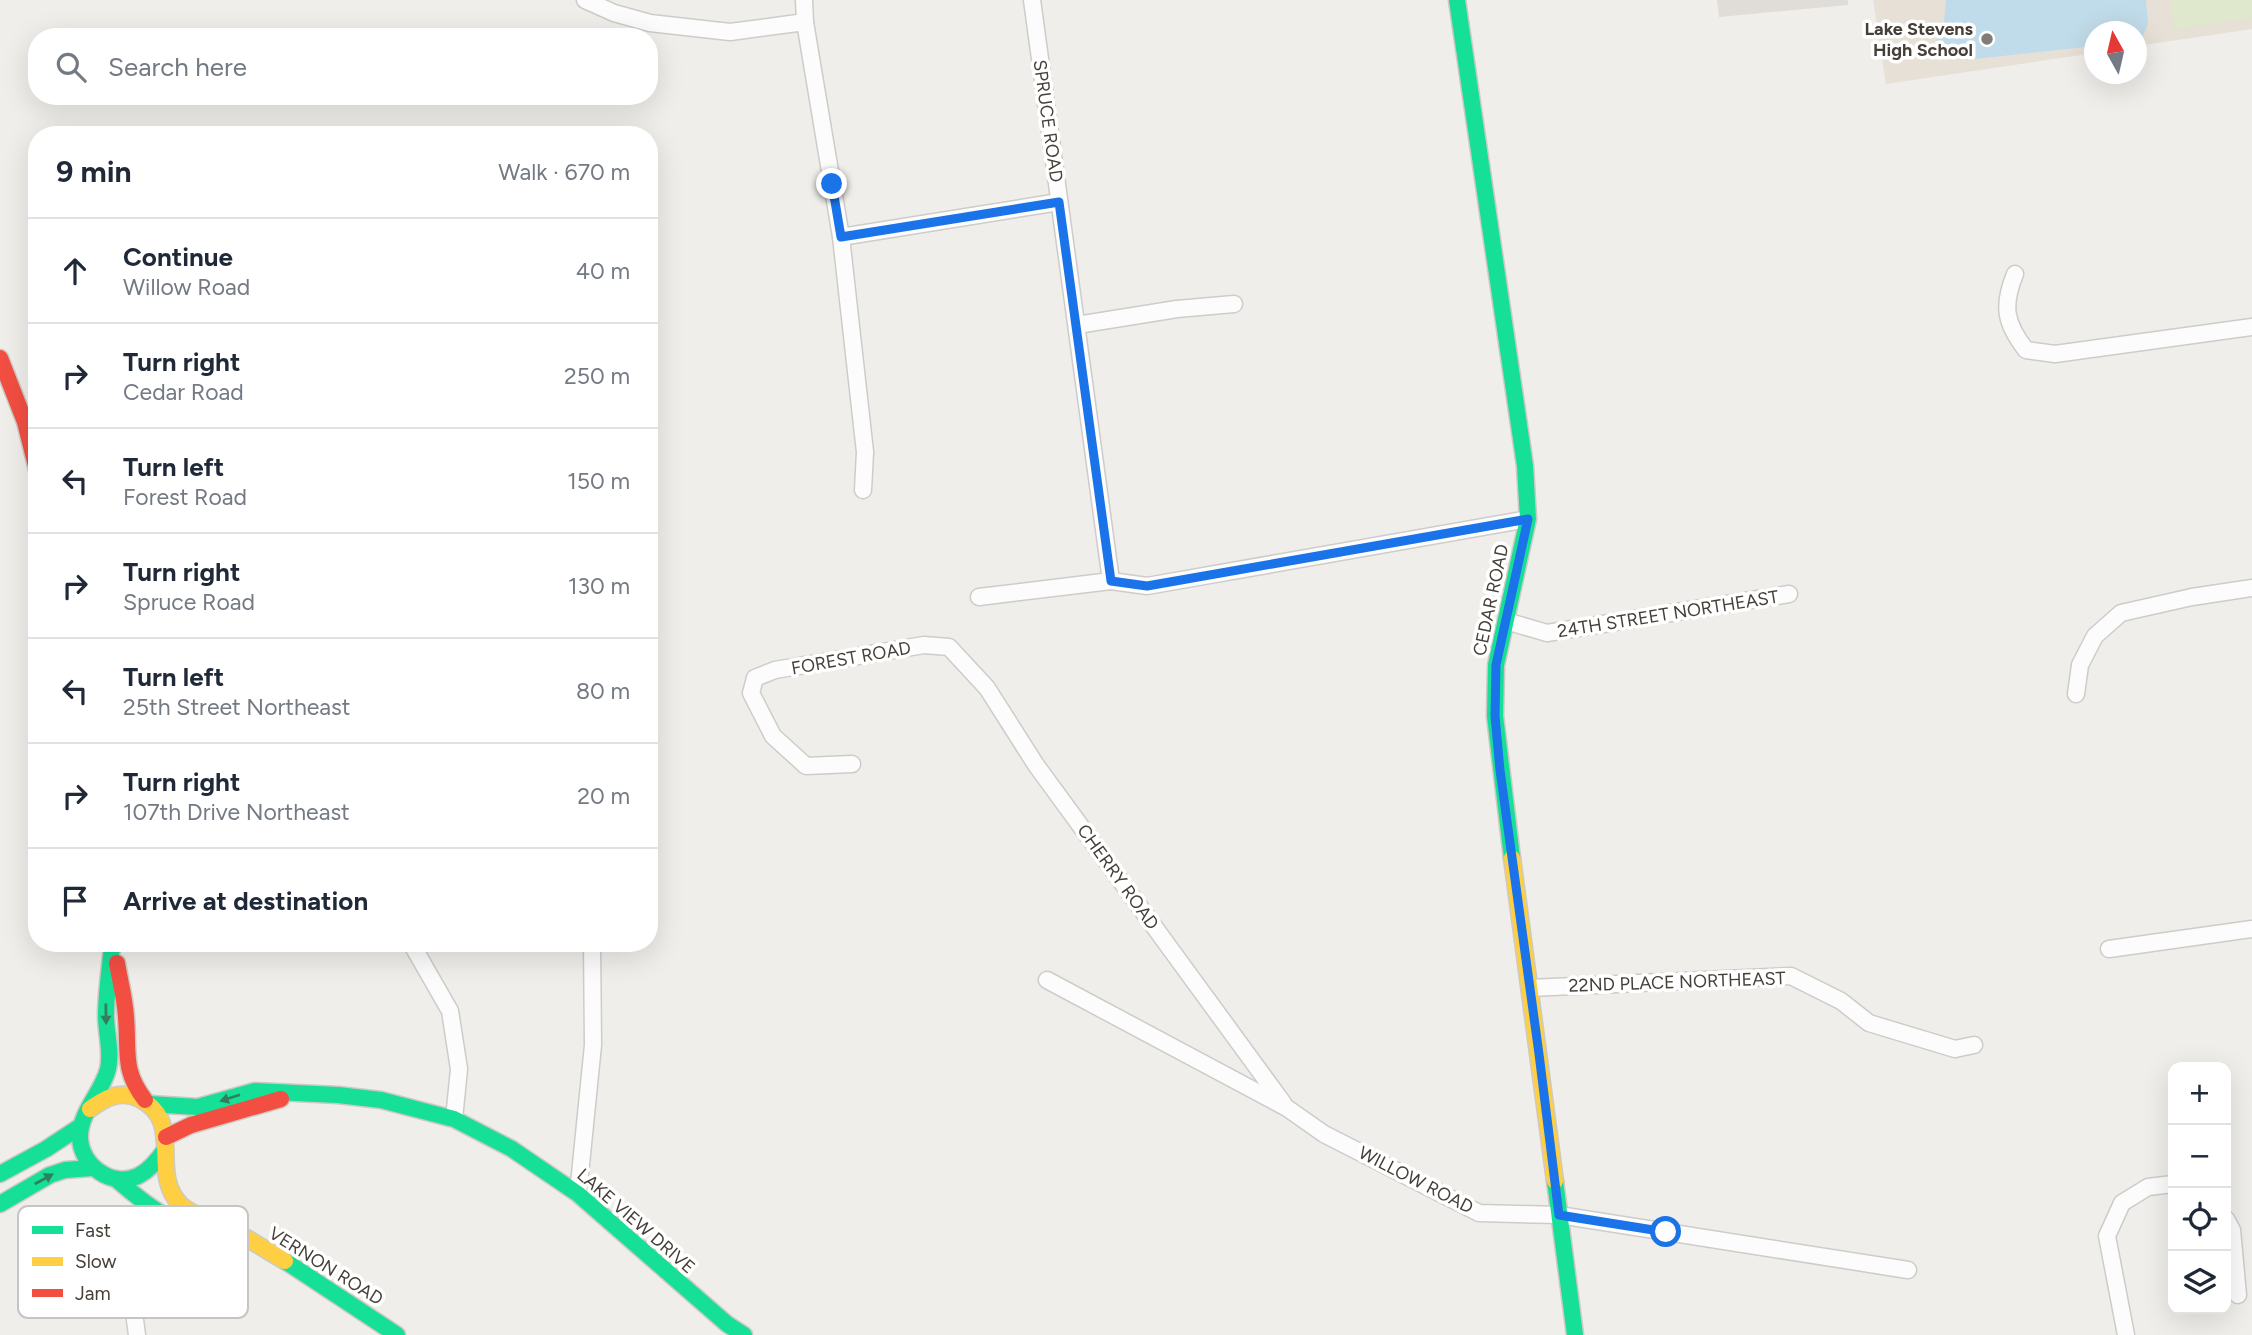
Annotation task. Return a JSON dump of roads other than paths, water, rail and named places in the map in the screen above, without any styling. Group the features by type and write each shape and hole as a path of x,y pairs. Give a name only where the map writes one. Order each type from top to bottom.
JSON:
{"street":[{"path":"585,0 614,13 650,23 730,32 805,22"},
{"path":"804,0 805,22 841,237 865,452 863,490"},
{"name":"SPRUCE ROAD","path":"1032,0 1111,581"},
{"name":"CEDAR ROAD","path":"1457,0 1524,456 1528,519 1496,665 1495,716 1574,1335"},
{"path":"841,237 1059,202"},
{"path":"2015,274 2007,293 2006,306 2009,324 2026,350 2055,354 2252,327"},
{"path":"1077,325 1234,303"},
{"path":"0,358 28,434"},
{"path":"979,597 1111,581 1147,586 1528,519"},
{"path":"2076,694 2080,665 2095,636 2121,613 2192,597 2252,588"},
{"name":"24TH STREET NORTHEAST","path":"1506,621 1547,633 1789,594"},
{"name":"FOREST ROAD","path":"852,764 806,766 773,736 751,693 755,678 775,670 924,645 949,647"},
{"name":"CHERRY ROAD","path":"949,647 987,688 1036,765 1287,1108"},
{"path":"2109,948 2252,929"},
{"path":"111,952 106,993 108,1069 81,1126 79,1139 84,1158 92,1168 116,1179 132,1178 152,1167 165,1143 162,1117 133,1084 128,1069 126,1015 114,952"},
{"path":"416,952 450,1011 459,1069 454,1119"},
{"path":"578,1194 593,1045 592,952"},
{"name":"22ND PLACE NORTHEAST","path":"1530,988 1791,976 1841,1001 1869,1023 1955,1049 1974,1045"},
{"name":"WILLOW ROAD","path":"1047,980 1287,1108 1324,1134 1479,1213 1559,1215 1908,1270"},
{"name":"LAKE VIEW DRIVE","path":"148,1102 198,1107 255,1091 338,1095 380,1100 454,1119 512,1149 578,1194 727,1324 744,1335"},
{"path":"90,1109 103,1098 114,1095 130,1094 148,1102"},
{"name":"LAKE VIEW DRIVE","path":"165,1143 192,1123 298,1094"},
{"path":"0,1174 81,1126"},
{"name":"VERNON ROAD","path":"165,1143 164,1172 181,1204 185,1206"},
{"path":"0,1204 50,1175 65,1170 92,1168"},
{"name":"VERNON ROAD","path":"116,1179 147,1206"},
{"path":"2126,1335 2107,1236 2122,1203 2148,1187 2168,1185"},
{"path":"2231,1228 2238,1295"},
{"name":"VERNON ROAD","path":"248,1239 350,1301 397,1335"}],"water":[{"path":"1946,0 2146,0 2148,24 2147,26 2147,21 2084,21 2084,47 1965,60 1945,56 1937,46 1936,41 1944,21"}],"place":[{"name":"Lake Stevens High School","path":"1987,39"}]}
